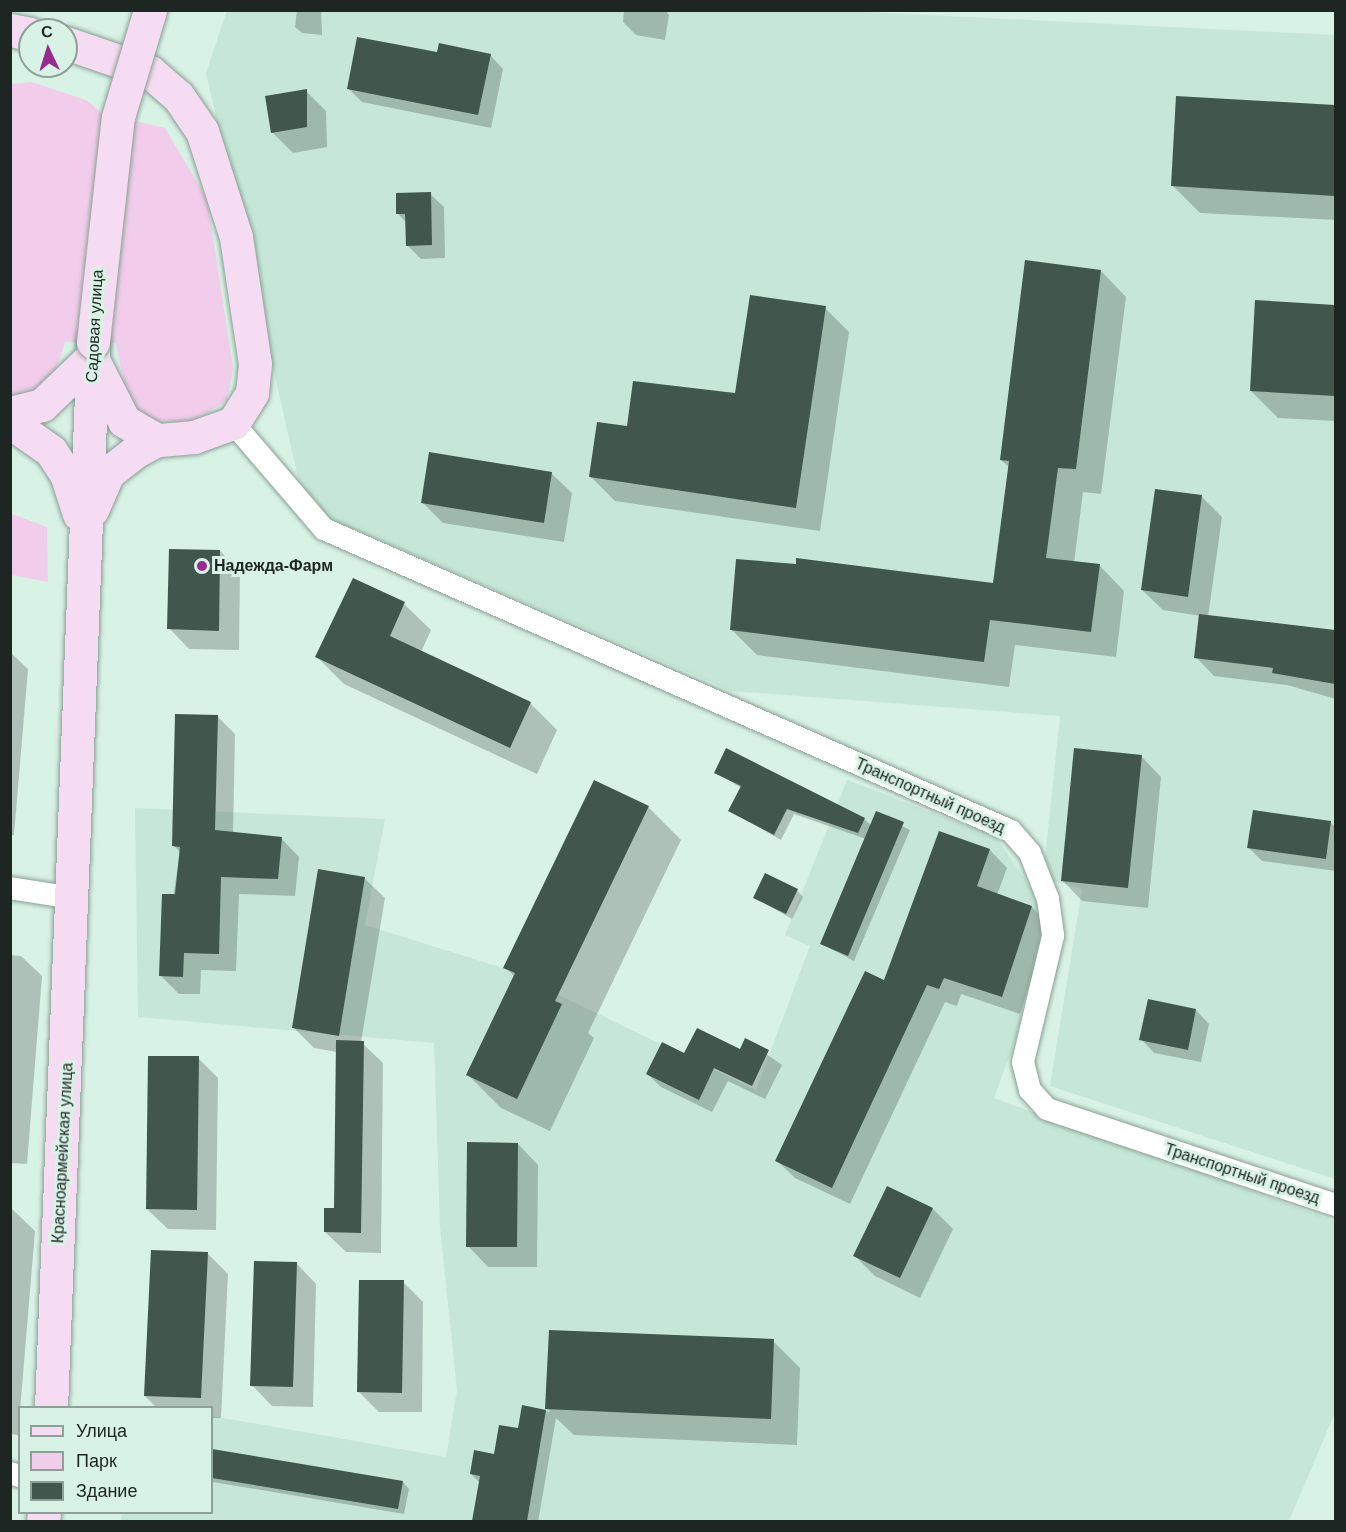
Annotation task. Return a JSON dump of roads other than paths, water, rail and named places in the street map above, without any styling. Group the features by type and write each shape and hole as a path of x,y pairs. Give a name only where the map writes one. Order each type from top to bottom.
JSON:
{"main road":[{"name":"Садовая улица","path":"79,647 93,349 118,117 150,10"},
{"path":"78,47 150,72 178,96 202,131 236,237 255,364 252,393 233,423 194,437 158,440 108,473 84,537"},
{"path":"10,413 42,405 93,349 124,421 158,440"},
{"path":"10,422 38,439 61,466 84,537"},
{"name":"Красноармейская улица","path":"51,1406 74,898 79,647"}],"street":[{"name":"Транспортный проезд","path":"233,423 324,529 1011,831 1030,853 1049,908 1053,936 1023,1062 1030,1090 1047,1109 1335,1205"},
{"path":"10,888 74,898"}],"place":[{"name":"Надежда-Фарм","path":"202,566"}]}
